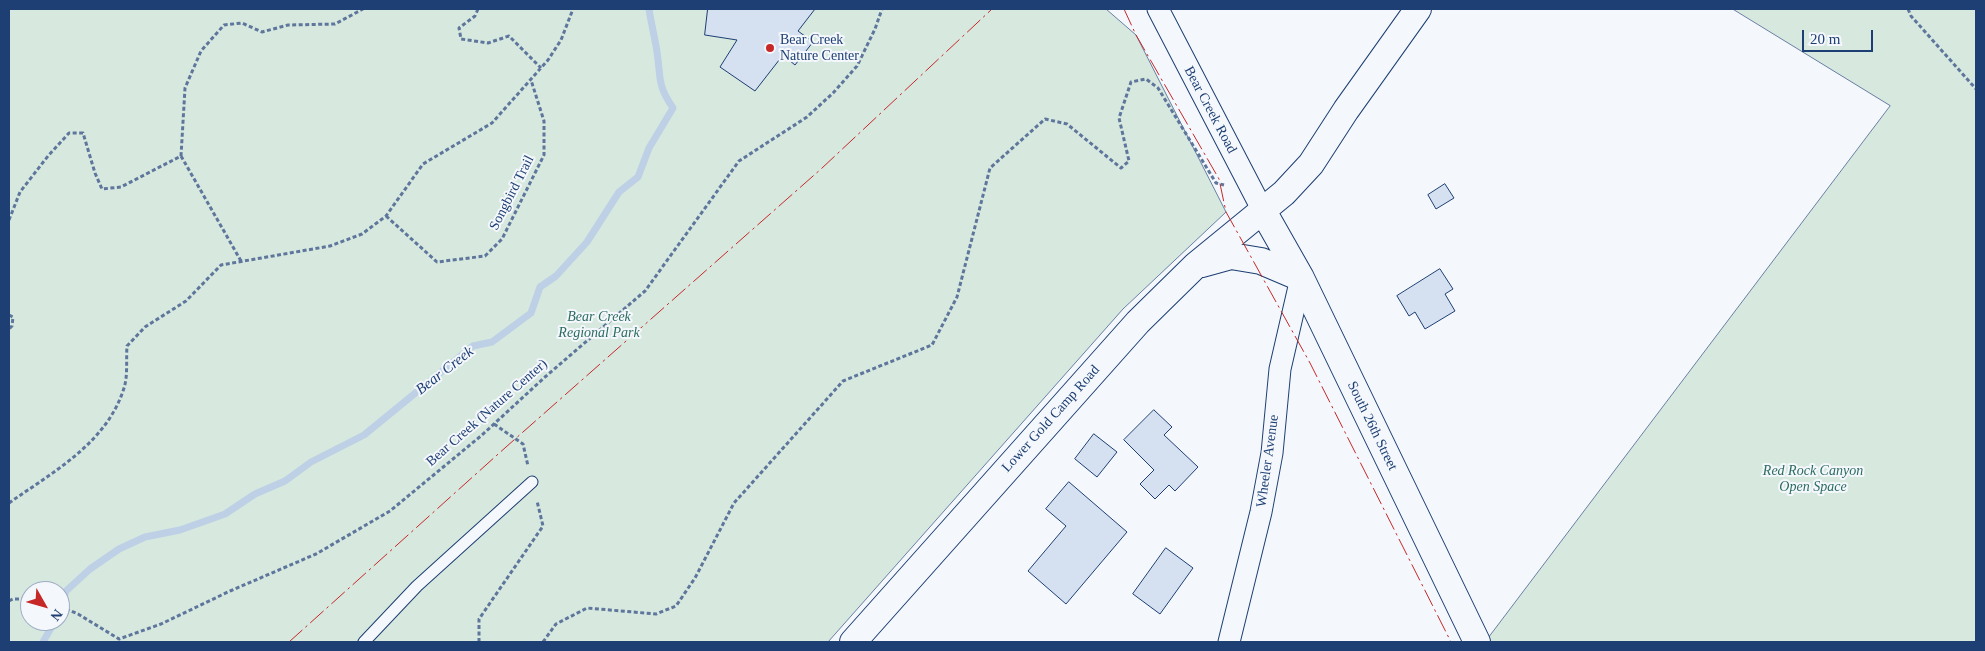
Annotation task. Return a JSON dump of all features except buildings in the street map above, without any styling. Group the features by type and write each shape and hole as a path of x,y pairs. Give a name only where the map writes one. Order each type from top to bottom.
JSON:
{"street":[{"name":"Bear Creek Road","path":"1158,9 1259,202"},
{"name":"Lower Gold Camp Road","path":"853,642 1138,322 1259,202 1284,193 1311,164 1346,110 1418,9"},
{"name":"South 26th Street","path":"1259,202 1300,278 1476,642"},
{"path":"1196,266 1231,256 1261,261 1300,278"},
{"name":"Wheeler Avenue","path":"1228,642 1261,512 1272,453 1280,369 1300,278"}],"lane":[{"path":"364,642 417,586 532,482"}],"path":[{"path":"241,261 182,156 185,88 201,50 224,25 242,23 262,32 288,25 335,24 362,9"},
{"path":"478,9 475,16 459,28 461,39 488,43 510,36 541,68"},
{"path":"9,503 80,454 108,422 124,388 127,346 146,327 186,301 221,265 330,246 362,234 386,216 423,164 492,124 541,68 561,40 573,9"},
{"name":"Bear Creek (Nature Center)","path":"70,610 119,639 161,624 230,591 316,554 390,511 494,424 545,377 645,291 739,161 807,117 833,93 857,66 876,29 882,9"},
{"path":"1908,9 1911,16 1976,89"},
{"path":"543,642 556,624 587,608 656,614 676,606 695,578 734,503 843,381 932,345 957,297 990,168 1045,119 1067,124 1121,168 1129,161 1119,118 1131,82 1146,79 1158,88 1216,183 1259,202"},
{"name":"Songbird Trail","path":"386,216 437,262 485,256 502,239 544,155 544,121 531,80"},
{"path":"9,220 20,192 69,133 82,133 102,189 121,187 182,156"},
{"path":"9,315 13,317 12,326 9,329"},
{"path":"479,642 479,620 543,526 522,444 494,424"}],"green space":[{"name":"Bear Creek Regional Park","path":"9,9 1106,9 1136,35 1226,212 1123,309 828,642 9,642"},
{"name":"Red Rock Canyon Open Space","path":"1733,9 1976,9 1976,642 1485,642 1890,106"}],"waterway":[{"name":"Bear Creek","path":"70,587 90,569 119,549 145,537 180,530 225,514 255,494 285,481 311,462 364,435 473,346 492,342 531,313 540,287 556,276 587,242 619,192 638,177 649,148 673,108 662,87 649,9"},
{"name":"Bear Creek","path":"43,642 49,631"}],"power":[{"path":"289,642 506,447 821,169 992,9"},
{"path":"1124,9 1136,35 1219,179 1226,212 1310,363 1451,642"}],"place":[{"name":"Bear Creek Nature Center","path":"770,48"}]}
